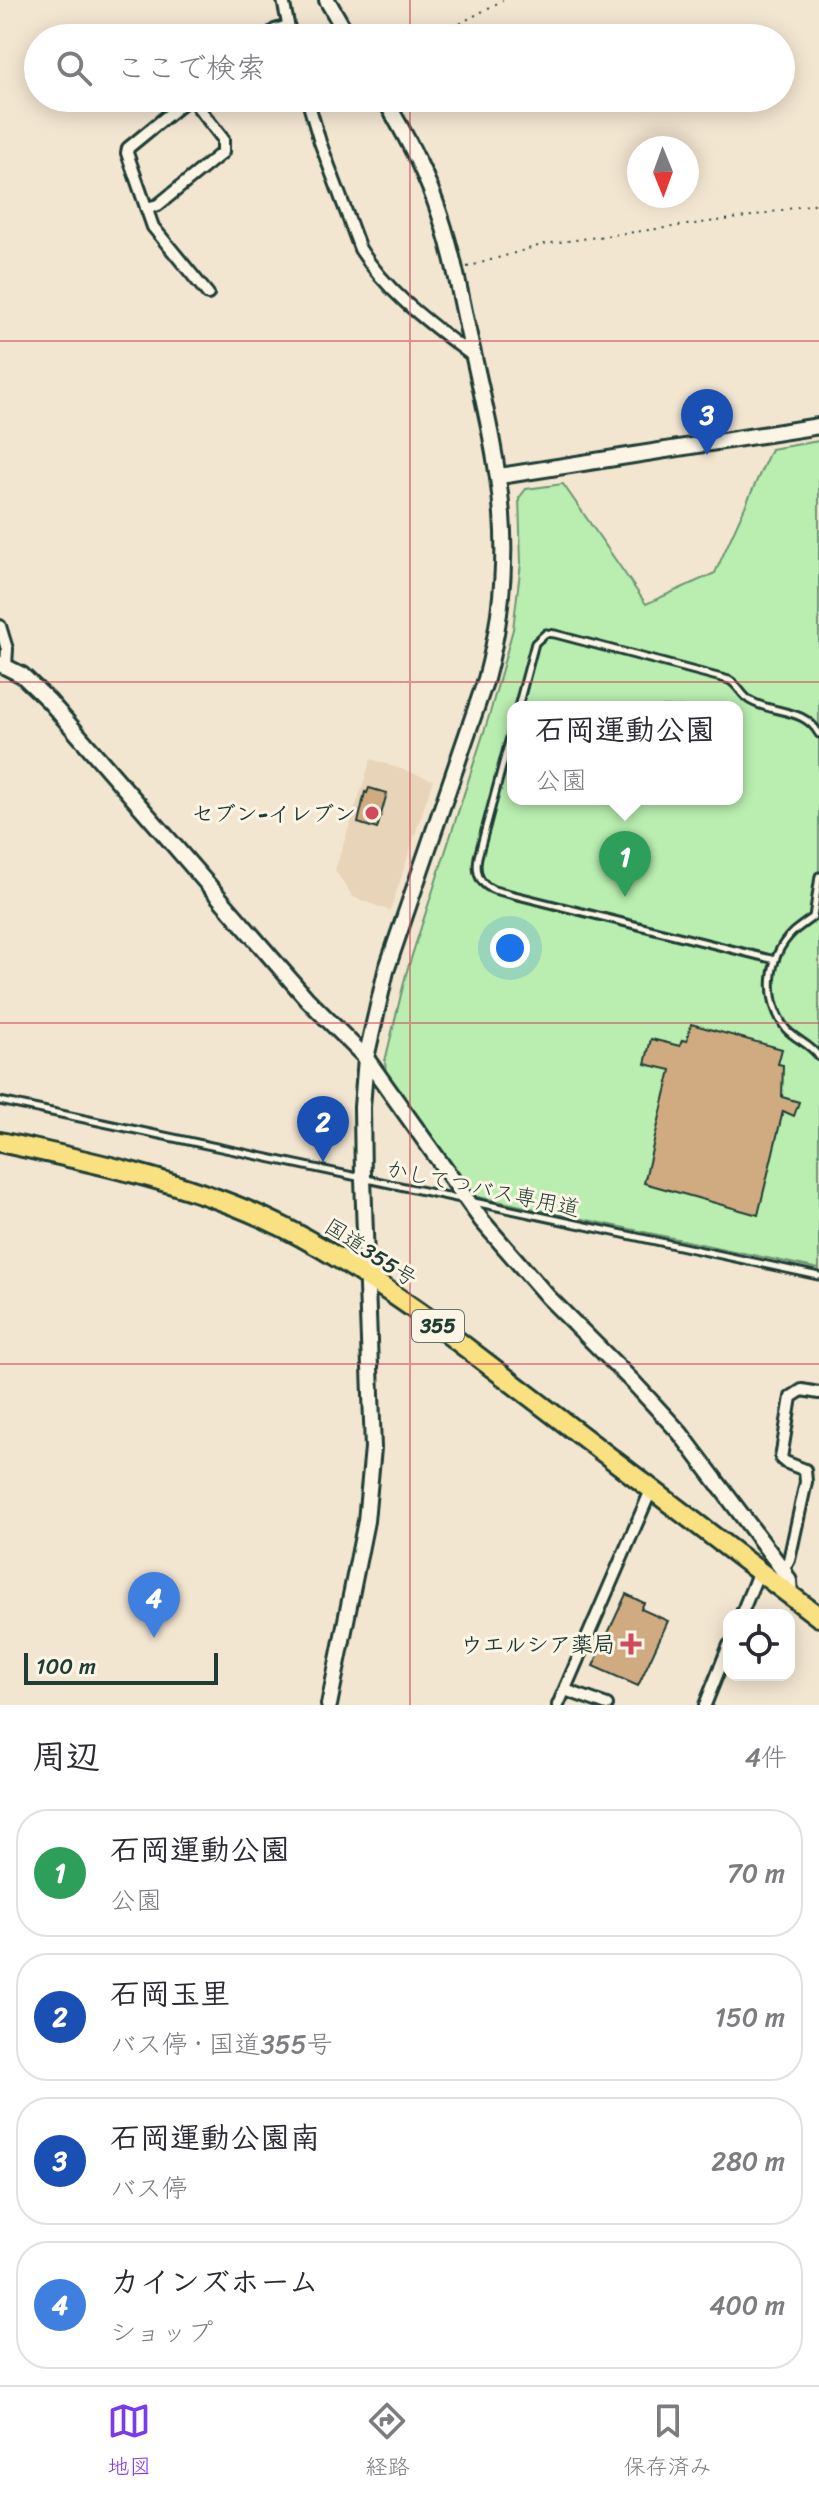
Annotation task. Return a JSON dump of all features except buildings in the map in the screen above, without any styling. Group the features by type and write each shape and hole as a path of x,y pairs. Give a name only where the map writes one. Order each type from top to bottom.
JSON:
{"highway":[{"name":"国道355号","path":"0,1142 137,1174 219,1199 304,1238 426,1317 819,1617"}],"street":[{"path":"283,0 288,24"},
{"path":"327,0 341,24"},
{"path":"173,112 128,148 127,158 158,233 208,294"},
{"path":"146,208 158,205 223,152 223,139 201,112"},
{"path":"312,112 360,249 370,265 404,303 474,357"},
{"path":"329,1705 366,1521 372,1466 363,1179 362,1107 366,1058 386,971 486,679 503,598 505,556 500,476 444,229 427,181 391,112"},
{"path":"500,476 819,426"},
{"path":"0,626 7,649 3,665 36,687 307,999 366,1058 482,1221 548,1297 680,1433 783,1570 789,1581 790,1596"},
{"path":"783,1570 789,1560 806,1482 805,1470 781,1458 791,1397 802,1390 819,1393"},
{"path":"558,1705 652,1488"},
{"path":"743,1609 759,1571"},
{"path":"705,1705 723,1660"},
{"path":"565,1690 607,1705"}],"lane":[{"path":"520,701 535,643 546,633 729,680 737,684 747,700 805,718 819,734"},
{"path":"507,748 478,857 477,875 482,882 494,890 775,960"},
{"path":"819,876 813,917 792,933 775,960 771,978 777,1012 793,1036 819,1057"},
{"name":"かしてつバス専用道","path":"0,1101 819,1276"}],"path":[{"path":"459,24 503,0"},
{"path":"454,270 545,244 746,217 819,203"}],"shaded area":[{"path":"371,759 433,780 390,911 353,897 335,870"}],"green space":[{"path":"819,441 819,1269 474,1196 386,1074 385,1061 406,974 490,713 513,629 521,563 519,498 526,489 563,484 646,604 715,573 771,449"}],"place":[{"name":"石岡運動公園南","path":"707,455"},
{"name":"セブン-イレブン","path":"372,813"},
{"name":"石岡運動公園","path":"625,897"},
{"name":"石岡玉里","path":"323,1162"},
{"name":"カインズホーム","path":"154,1638"},
{"name":"ウエルシア薬局","path":"631,1644"}]}
